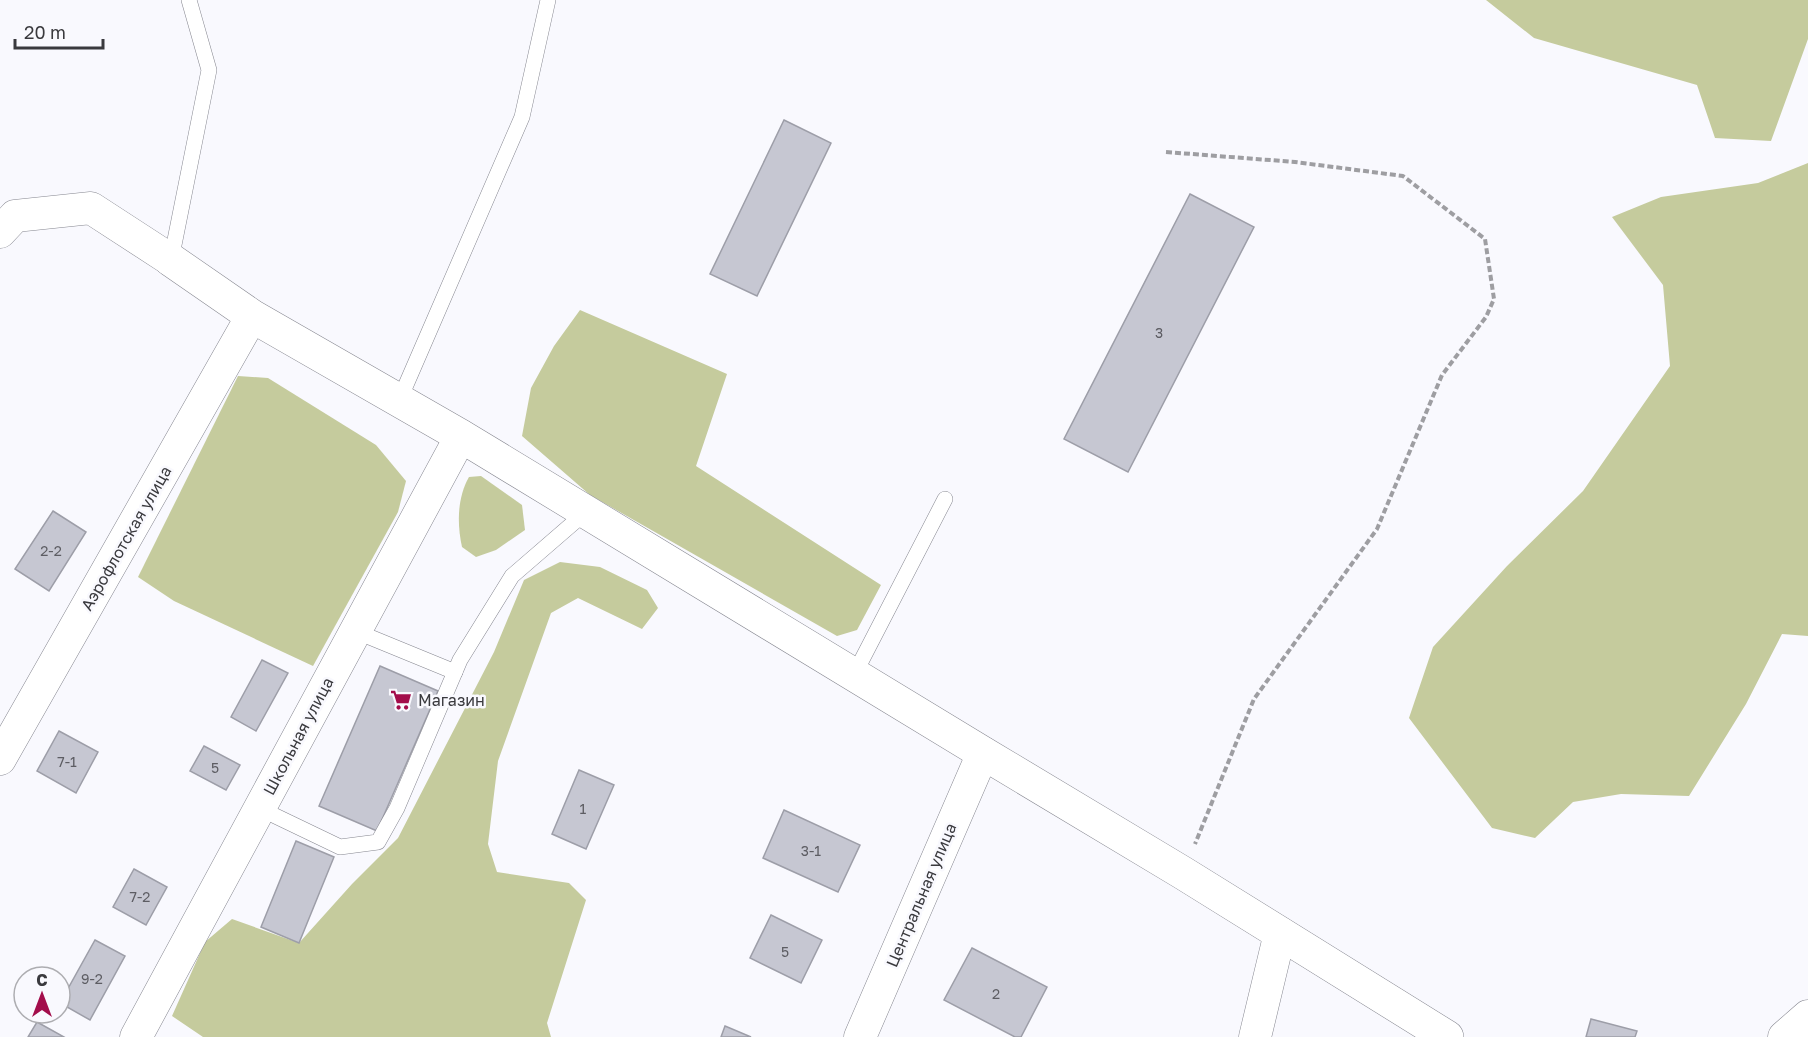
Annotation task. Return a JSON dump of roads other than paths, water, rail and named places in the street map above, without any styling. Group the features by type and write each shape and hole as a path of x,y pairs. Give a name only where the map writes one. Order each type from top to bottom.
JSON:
{"street":[{"path":"0,232 15,216 91,208 252,316 461,436 1183,873 1447,1037"},
{"name":"Аэрофлотская улица","path":"0,759 252,316"},
{"name":"Школьная улица","path":"136,1037 461,436"},
{"name":"Центральная улица","path":"860,1037 983,753"},
{"path":"1255,1037 1280,933"},
{"path":"1784,1037 1808,1016"}],"lane":[{"path":"171,260 209,70 189,0"},
{"path":"399,400 522,117 548,0"},
{"path":"854,675 945,499"},
{"path":"260,807 265,812 340,847 378,842 397,807 460,660 512,576 586,512"},
{"path":"355,631 455,672"}],"place":[{"name":"Магазин","path":"401,700"}]}
